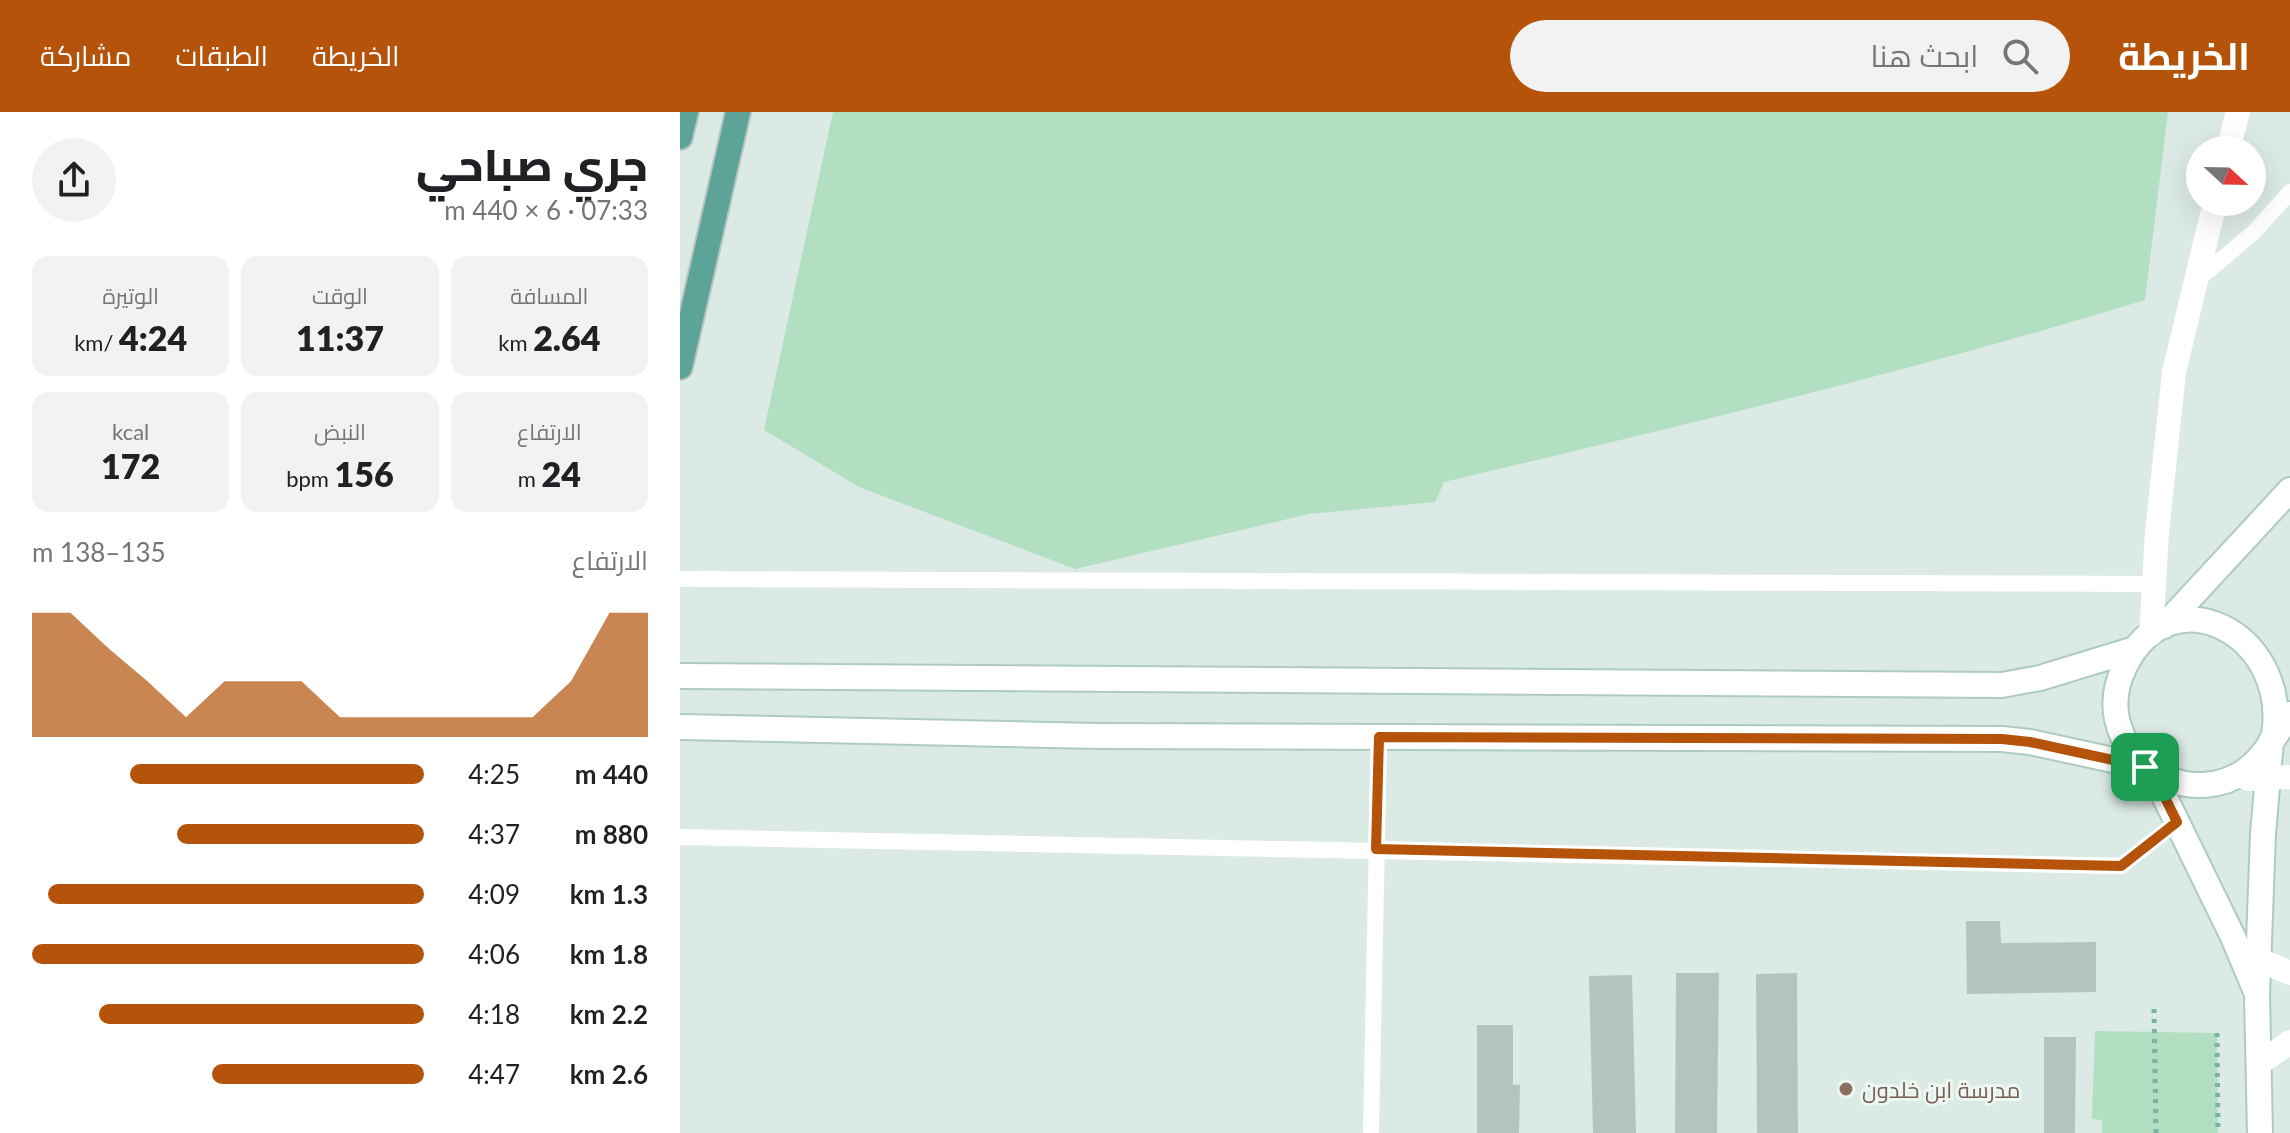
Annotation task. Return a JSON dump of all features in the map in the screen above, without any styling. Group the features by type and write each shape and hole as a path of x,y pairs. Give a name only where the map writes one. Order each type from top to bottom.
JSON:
{"main road":[{"path":"680,137 686,112"},
{"path":"680,367 738,112"},
{"path":"2232,136 2238,112"},
{"path":"2149,638 2174,372 2211,216"},
{"path":"2257,995 2233,937 2177,822 2149,769 2121,731 2115,703 2121,674 2149,638 2290,490"},
{"path":"680,676 2002,685 2040,678 2149,638 2185,621 2210,620 2234,627 2255,642 2270,661 2279,685 2281,710 2273,738 2279,777 2257,995 2260,1133"},
{"path":"2225,781 2247,769 2290,714"},
{"path":"680,727 1082,736 2002,739 2030,742 2149,769 2165,779 2195,786 2279,777"},
{"path":"2259,960 2290,973"},
{"path":"2260,1063 2290,1042"}],"lane":[{"path":"2194,282 2254,232 2290,192"},
{"path":"680,579 2154,584"},
{"path":"1371,1133 1379,737"},
{"path":"680,837 2121,866 2177,822"}],"path":[{"path":"2154,1009 2156,1133"},
{"path":"2217,1033 2218,1133"}],"green space":[{"path":"833,112 2168,112 2145,300 1884,374 1444,482 1435,502 1309,514 1075,569 859,487 764,430"},
{"path":"2095,1031 2217,1033 2218,1133 2102,1133 2102,1120 2092,1119"}],"building":[{"path":"1966,921 2000,921 2001,943 2096,942 2096,992 1967,994"},
{"path":"1676,973 1719,973 1717,1133 1675,1133"},
{"path":"1797,973 1798,1133 1757,1133 1756,974"},
{"path":"1632,975 1636,1133 1593,1133 1589,976"},
{"path":"1477,1025 1513,1025 1513,1085 1520,1085 1519,1133 1477,1133"},
{"path":"2044,1037 2076,1037 2075,1133 2044,1133"}],"place":[{"name":"مدرسة ابن خلدون","path":"1846,1089"}],"route":[{"path":"1379,737 2002,739 2030,742 2145,767 2152,771 2177,822 2121,866 1376,849 1379,737"}]}
